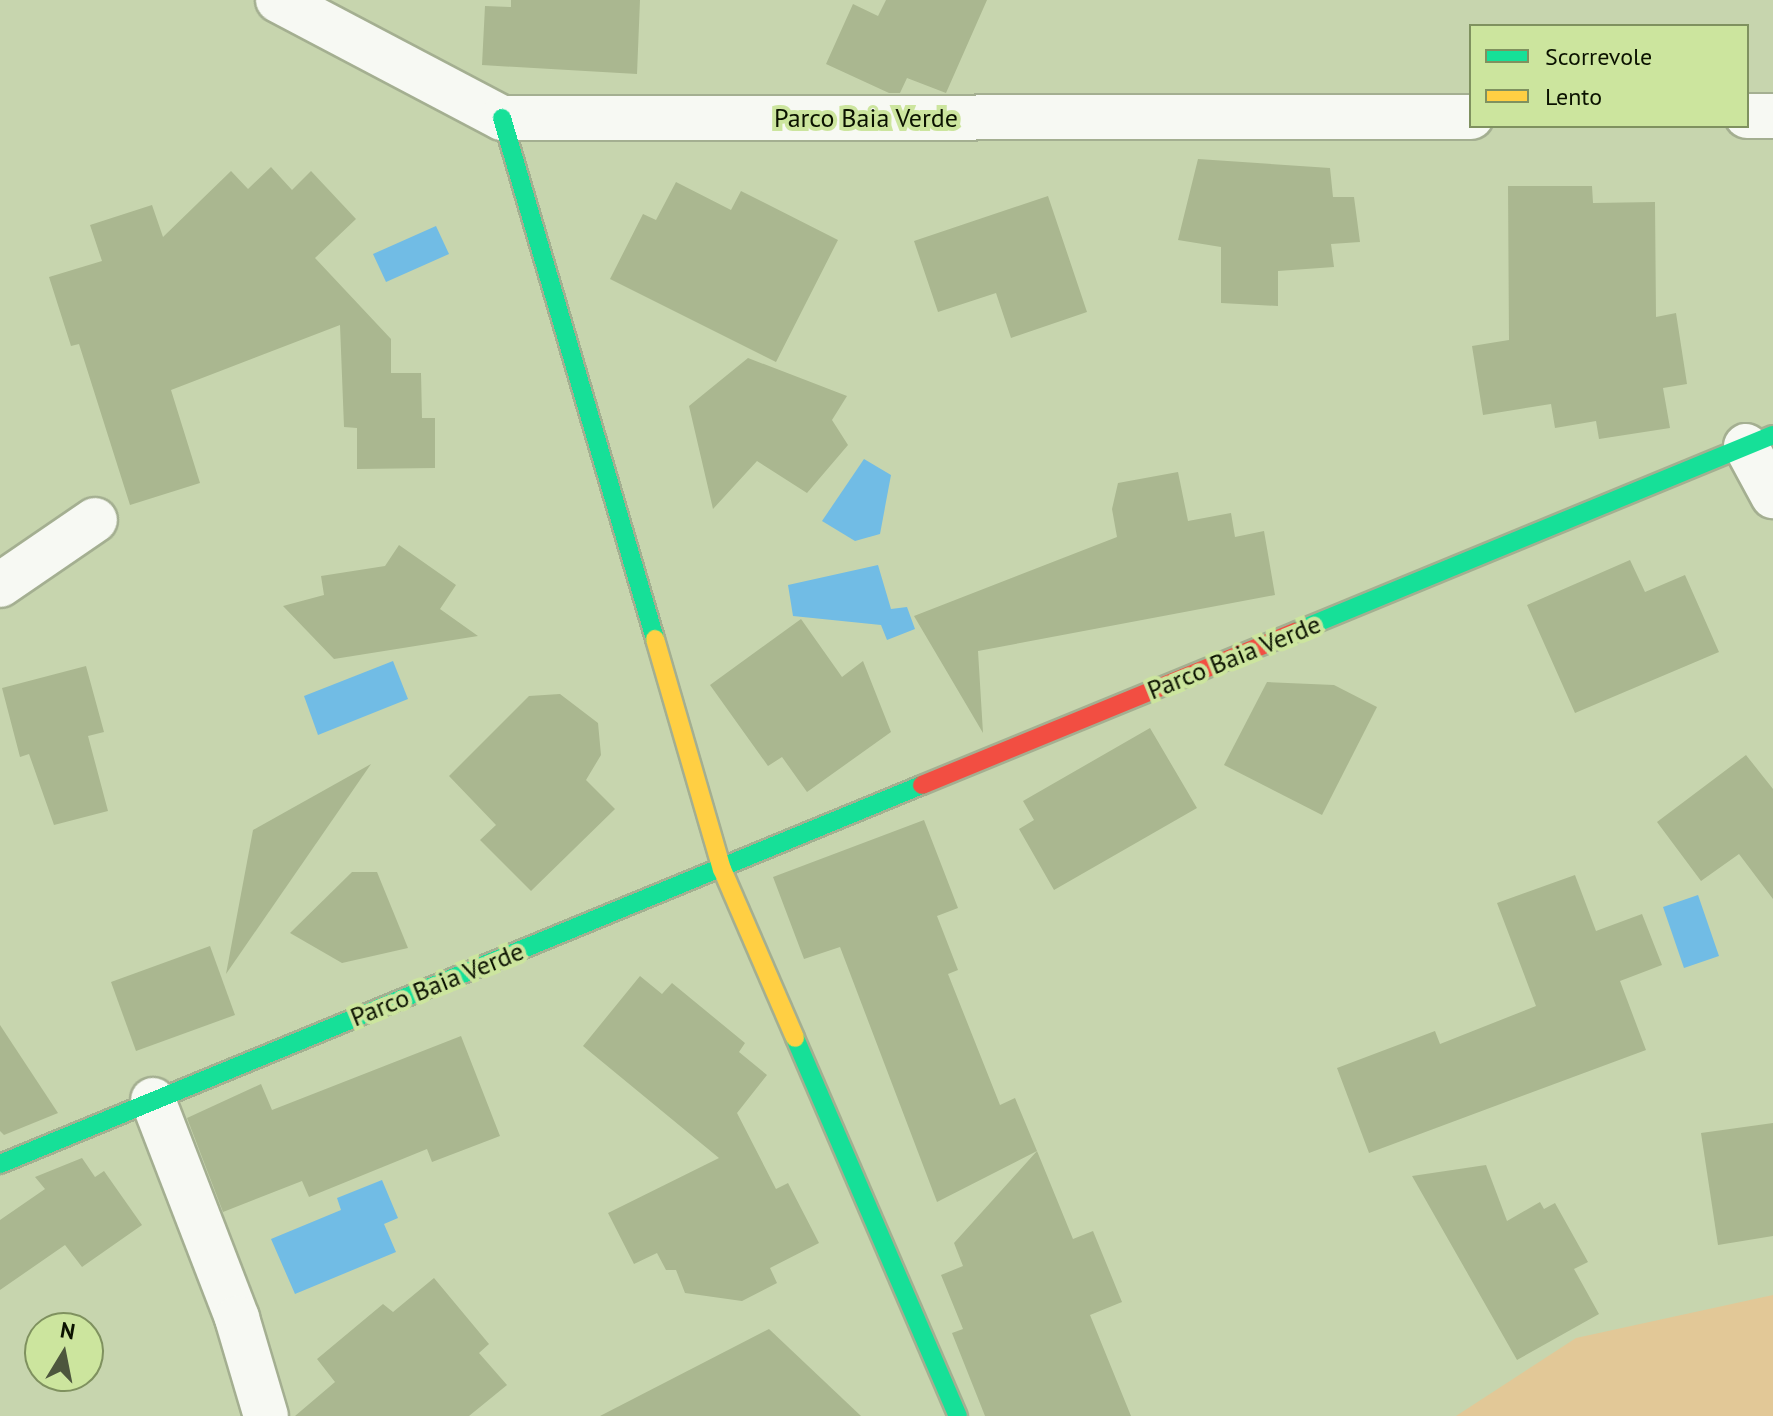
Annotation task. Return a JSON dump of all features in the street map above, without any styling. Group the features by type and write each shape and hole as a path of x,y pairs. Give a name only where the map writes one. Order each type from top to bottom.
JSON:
{"street":[{"name":"Parco Baia Verde","path":"278,0 502,118 1469,117"},
{"path":"1749,116 1773,116"},
{"path":"502,118 722,869 958,1416"},
{"name":"Parco Baia Verde","path":"0,1164 1760,440 1773,496"},
{"path":"0,585 95,520"},
{"path":"153,1100 237,1318 266,1416"}],"shaded area":[{"path":"1773,1295 1773,1416 1456,1416 1576,1338"}],"water":[{"path":"436,226 449,254 386,282 373,254"},
{"path":"864,459 891,475 880,534 855,541 822,521"},
{"path":"878,565 891,609 907,607 915,629 887,640 881,625 793,616 788,585"},
{"path":"393,661 408,699 318,735 304,696"},
{"path":"1698,895 1719,956 1684,968 1663,907"},
{"path":"382,1180 398,1218 384,1224 396,1252 295,1294 271,1239 341,1210 337,1198"}],"building":[{"path":"511,0 640,0 637,74 482,65 485,6 511,7"},
{"path":"886,0 987,0 946,93 907,78 900,93 889,93 826,64 853,4 878,16"},
{"path":"1198,159 1330,168 1333,197 1354,197 1360,242 1331,244 1334,267 1278,271 1278,306 1221,303 1221,247 1178,240"},
{"path":"271,167 292,190 311,171 356,219 315,258 391,339 391,373 421,373 422,418 435,418 435,468 357,469 357,428 344,427 340,325 171,390 200,483 130,505 79,344 71,346 49,277 102,261 90,225 152,205 163,237 231,171 248,189"},
{"path":"676,182 731,210 741,191 838,240 776,362 610,279 643,214 656,220"},
{"path":"1508,186 1592,186 1593,203 1655,202 1656,317 1676,313 1687,384 1663,388 1670,428 1599,439 1596,421 1555,428 1551,404 1483,415 1472,346 1509,340"},
{"path":"1048,196 1087,312 1011,338 996,293 938,312 914,241"},
{"path":"748,358 847,396 832,420 848,445 807,493 757,461 713,509 689,406"},
{"path":"1178,472 1188,521 1231,513 1235,537 1264,531 1275,595 978,651 983,733 914,616 1117,537 1112,509 1118,483"},
{"path":"399,545 456,585 440,609 478,636 334,659 283,606 324,595 321,576 385,566"},
{"path":"1630,560 1645,592 1685,575 1719,652 1575,713 1527,605"},
{"path":"801,619 842,677 863,661 891,732 807,792 782,757 768,766 710,685"},
{"path":"86,666 104,732 88,736 108,811 54,825 29,754 20,757 2,688"},
{"path":"1267,682 1334,685 1377,707 1322,815 1224,765"},
{"path":"560,694 598,723 601,755 586,780 615,809 531,891 480,840 496,825 449,776 529,696"},
{"path":"1150,728 1197,808 1054,890 1019,829 1034,820 1023,801"},
{"path":"1746,755 1773,789 1773,899 1739,854 1701,881 1657,822"},
{"path":"371,764 226,974 253,830"},
{"path":"924,820 958,908 937,916 958,970 948,974 1000,1105 1015,1098 1037,1151 937,1202 840,947 804,959 773,877"},
{"path":"352,872 377,872 408,948 342,963 290,933"},
{"path":"1575,875 1596,931 1642,914 1662,965 1620,981 1646,1050 1369,1153 1337,1068 1435,1031 1440,1044 1536,1006 1497,903"},
{"path":"210,946 235,1015 136,1051 111,982"},
{"path":"640,976 662,994 672,983 745,1043 739,1052 767,1075 737,1113 776,1189 788,1183 819,1243 770,1268 777,1283 742,1301 685,1293 676,1270 666,1270 657,1253 634,1264 608,1213 719,1158 583,1046"},
{"path":"0,1025 58,1113 4,1135 0,1131"},
{"path":"461,1036 500,1136 432,1162 427,1149 309,1197 302,1181 223,1212 187,1118 261,1084 272,1110"},
{"path":"1773,1123 1773,1236 1718,1245 1701,1133"},
{"path":"1037,1151 1073,1239 1093,1231 1122,1302 1090,1315 1131,1416 985,1416 952,1333 963,1329 941,1275 963,1266 954,1243"},
{"path":"82,1158 95,1177 104,1171 142,1225 82,1267 65,1245 0,1290 0,1220 45,1189 35,1177"},
{"path":"1486,1165 1507,1221 1540,1202 1544,1209 1555,1203 1588,1262 1574,1269 1599,1314 1517,1360 1412,1176"},
{"path":"434,1278 489,1344 479,1353 507,1385 469,1416 295,1416 335,1382 317,1359 383,1304 393,1312"},
{"path":"769,1329 861,1416 600,1416"}],"traffic: fast":[{"path":"502,118 655,639"},
{"path":"1297,631 1773,435"},
{"path":"0,1164 922,785"},
{"path":"795,1038 958,1416"}],"traffic: slow":[{"path":"655,639 722,869 795,1038"}],"traffic: jam":[{"path":"922,785 1297,631"}]}
